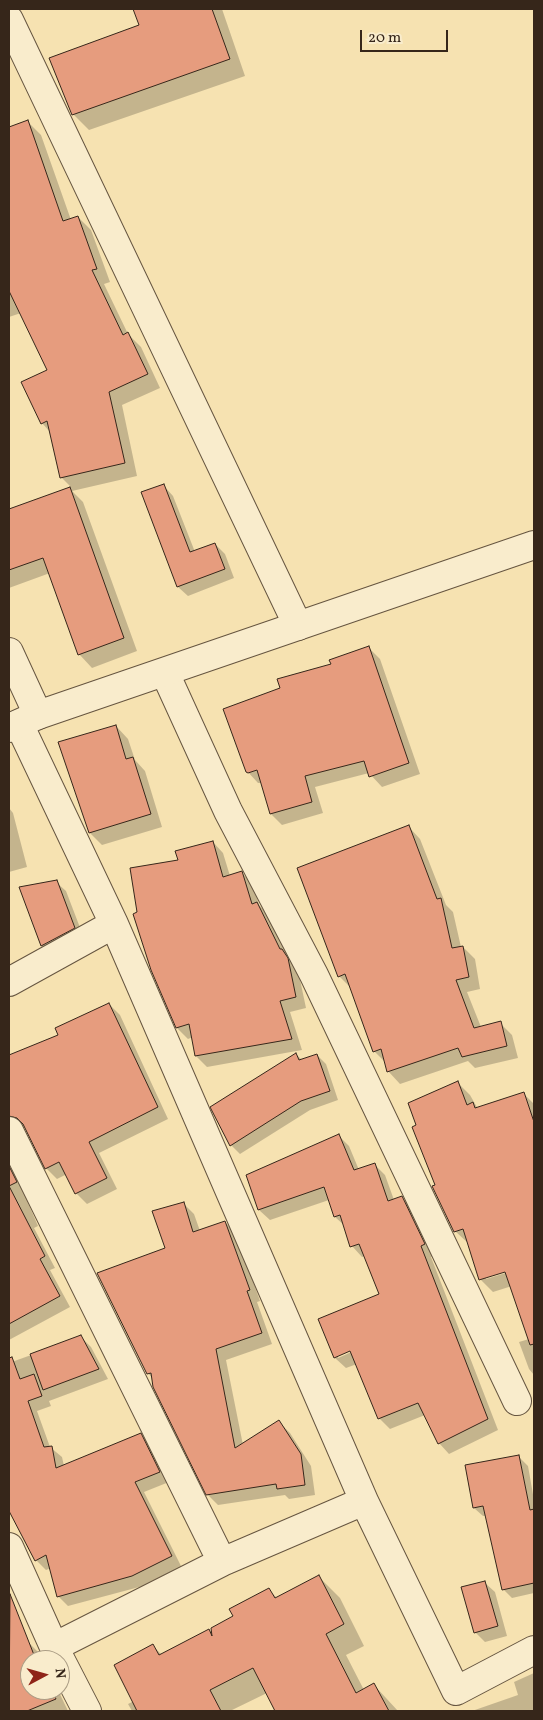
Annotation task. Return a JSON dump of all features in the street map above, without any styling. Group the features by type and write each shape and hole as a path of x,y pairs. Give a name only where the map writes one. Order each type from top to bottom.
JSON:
{"street":[{"path":"9,20 298,626"},
{"path":"22,722 534,545"},
{"path":"9,652 22,722 114,924 364,1501 456,1691 534,1650"},
{"path":"164,672 228,811 314,975 517,1401"},
{"path":"9,982 114,924"},
{"path":"9,1131 222,1562"},
{"path":"54,1647 222,1562 364,1501"},
{"path":"9,1547 54,1647 86,1711"}],"building":[{"path":"133,9 212,9 230,59 72,115 49,58 139,25"},
{"path":"28,120 63,221 78,216 97,269 92,270 123,335 128,332 148,374 109,392 125,463 60,478 47,421 41,424 21,382 47,370 9,291 9,127"},
{"path":"164,484 190,552 215,543 225,569 177,587 141,492"},
{"path":"70,487 124,638 78,655 43,558 9,570 9,509"},
{"path":"369,646 409,763 369,777 364,761 305,776 312,802 270,814 257,770 246,772 223,709 280,688 277,679 331,664 329,660"},
{"path":"116,725 126,759 133,757 151,814 89,833 58,742"},
{"path":"409,825 437,899 441,898 452,948 463,946 469,977 456,980 474,1028 501,1021 507,1046 462,1057 458,1048 387,1072 381,1049 373,1052 345,974 338,977 297,868"},
{"path":"213,841 223,877 242,871 252,904 257,902 280,949 288,958 296,997 280,1001 292,1039 195,1056 189,1024 176,1028 151,970 133,914 137,912 130,868 178,860 175,851"},
{"path":"57,880 75,928 41,946 19,887"},
{"path":"109,1003 158,1107 89,1142 107,1178 75,1194 59,1162 45,1169 23,1124 17,1118 9,1116 9,1055 58,1035 55,1028"},
{"path":"296,1053 299,1060 317,1054 330,1091 301,1101 230,1146 210,1107"},
{"path":"458,1081 467,1105 473,1102 475,1108 524,1092 534,1122 534,1344 530,1345 505,1272 479,1280 463,1229 454,1232 432,1186 435,1185 412,1127 416,1125 408,1103"},
{"path":"339,1134 354,1170 375,1163 388,1201 402,1196 425,1244 421,1246 488,1419 438,1444 418,1403 378,1419 350,1351 334,1358 318,1319 379,1294 359,1244 350,1247 340,1215 334,1217 324,1187 258,1210 246,1175"},
{"path":"9,1166 17,1182 9,1186"},
{"path":"9,1186 45,1256 40,1259 60,1296 9,1324"},
{"path":"184,1202 193,1232 225,1221 250,1290 247,1291 262,1333 216,1349 235,1448 279,1420 301,1454 305,1485 277,1489 276,1484 206,1495 153,1387 151,1373 147,1374 97,1273 165,1248 152,1211"},
{"path":"81,1335 99,1369 43,1390 30,1354"},
{"path":"12,1357 20,1379 34,1374 42,1396 28,1401 44,1447 52,1446 56,1468 141,1433 160,1472 135,1482 172,1556 132,1576 57,1597 46,1555 35,1561 9,1511 9,1358"},
{"path":"519,1455 530,1510 534,1509 534,1583 502,1590 483,1506 473,1508 465,1465"},
{"path":"319,1575 344,1624 326,1634 356,1693 374,1683 389,1711 275,1711 253,1668 210,1690 221,1711 137,1711 114,1665 153,1644 159,1655 209,1629 212,1636 211,1628 233,1616 229,1609 269,1588 275,1598"},
{"path":"485,1581 498,1626 474,1633 461,1587"},
{"path":"10,1594 32,1650 20,1650 20,1700 54,1700 27,1711 9,1711"}]}
